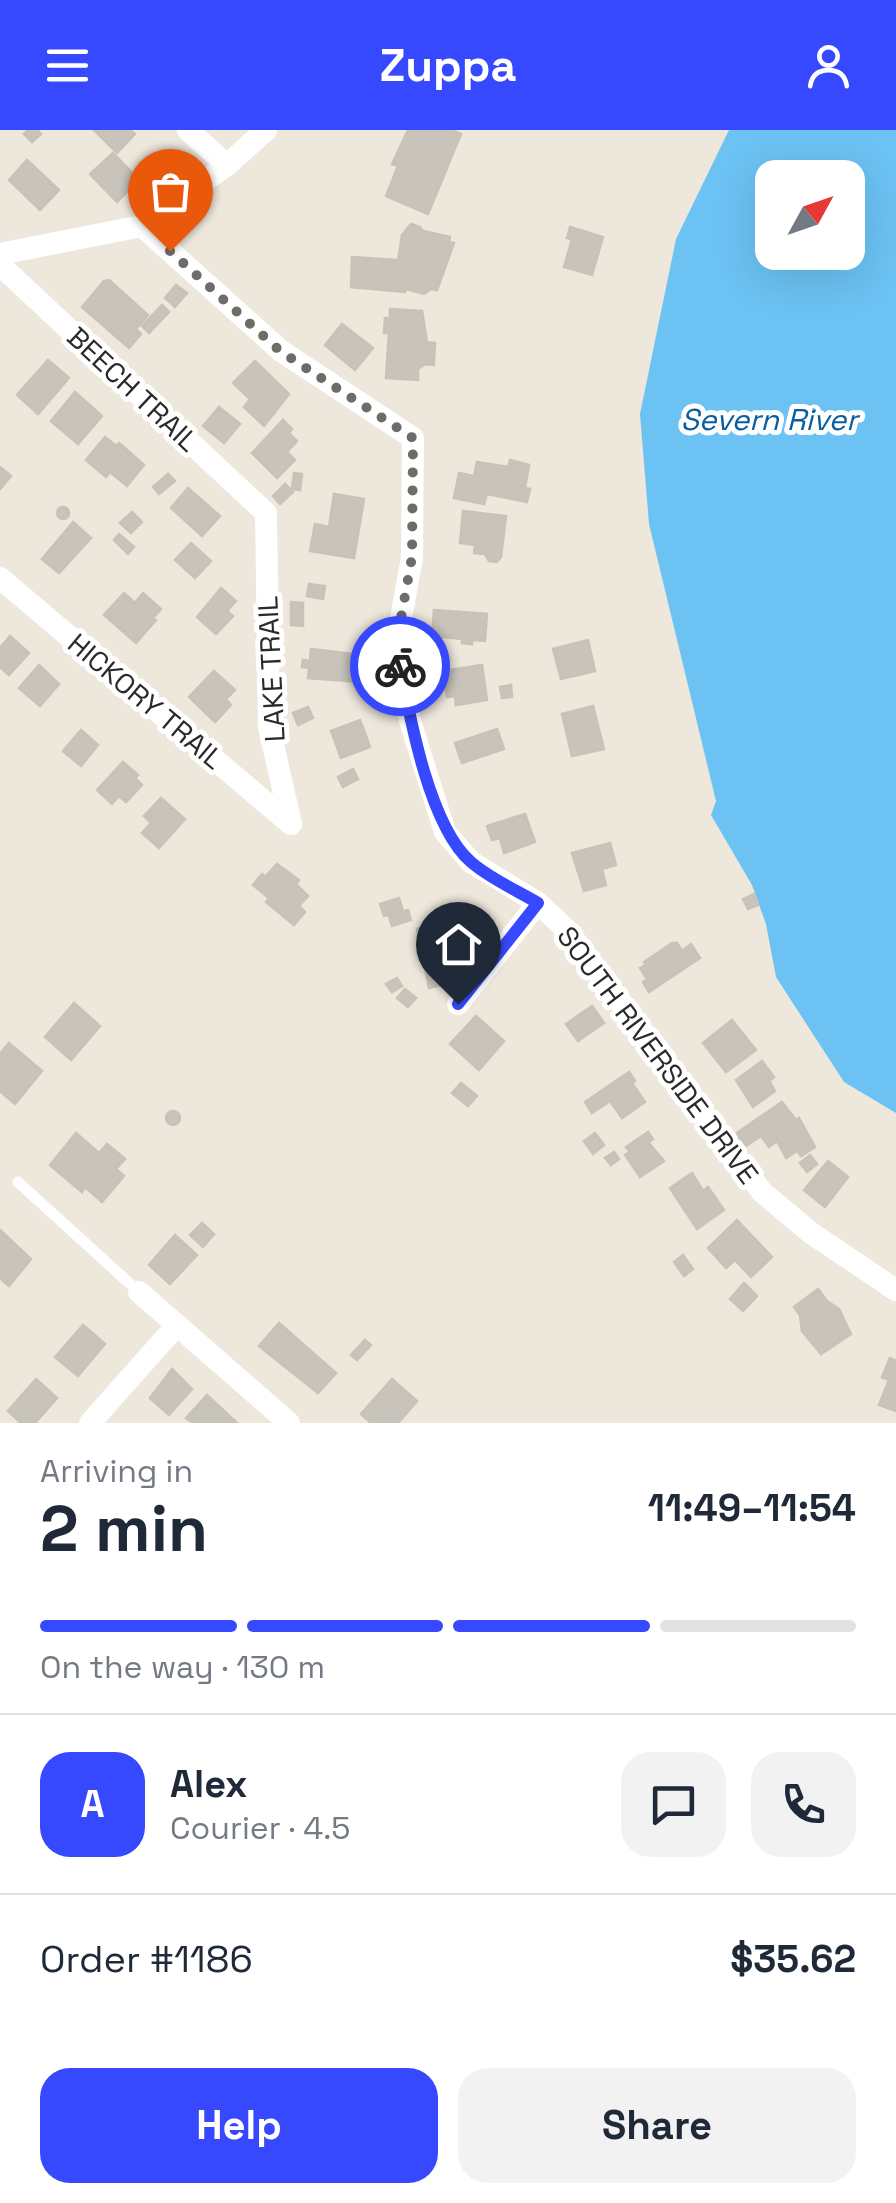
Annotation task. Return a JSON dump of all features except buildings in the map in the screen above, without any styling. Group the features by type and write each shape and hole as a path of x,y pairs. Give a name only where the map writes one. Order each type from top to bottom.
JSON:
{"street":[{"path":"188,130 227,165"},
{"path":"0,254 142,226 227,165 266,130"},
{"name":"SOUTH RIVERSIDE DRIVE","path":"142,226 280,351 413,438 412,557 396,646 410,721 445,832 471,862 538,903 568,931 762,1192 811,1233 896,1290"},
{"name":"BEECH TRAIL","path":"0,265 266,513"},
{"name":"LAKE TRAIL","path":"266,513 269,727 292,824"},
{"name":"HICKORY TRAIL","path":"0,578 292,824"},
{"path":"458,1004 538,903"},
{"path":"139,1292 289,1423"},
{"path":"90,1423 177,1326"}],"lane":[{"path":"18,1182 139,1292"}],"water":[{"name":"Severn River","path":"729,130 896,130 896,1113 844,1082 776,977 766,924 752,885 711,815 716,801 649,524 640,414 676,239"}],"way so far":[{"path":"170,251 280,351 413,438 412,557 396,646 400,666"}],"route":[{"path":"400,666 410,721 445,832 471,862 538,903 458,1004"}]}
